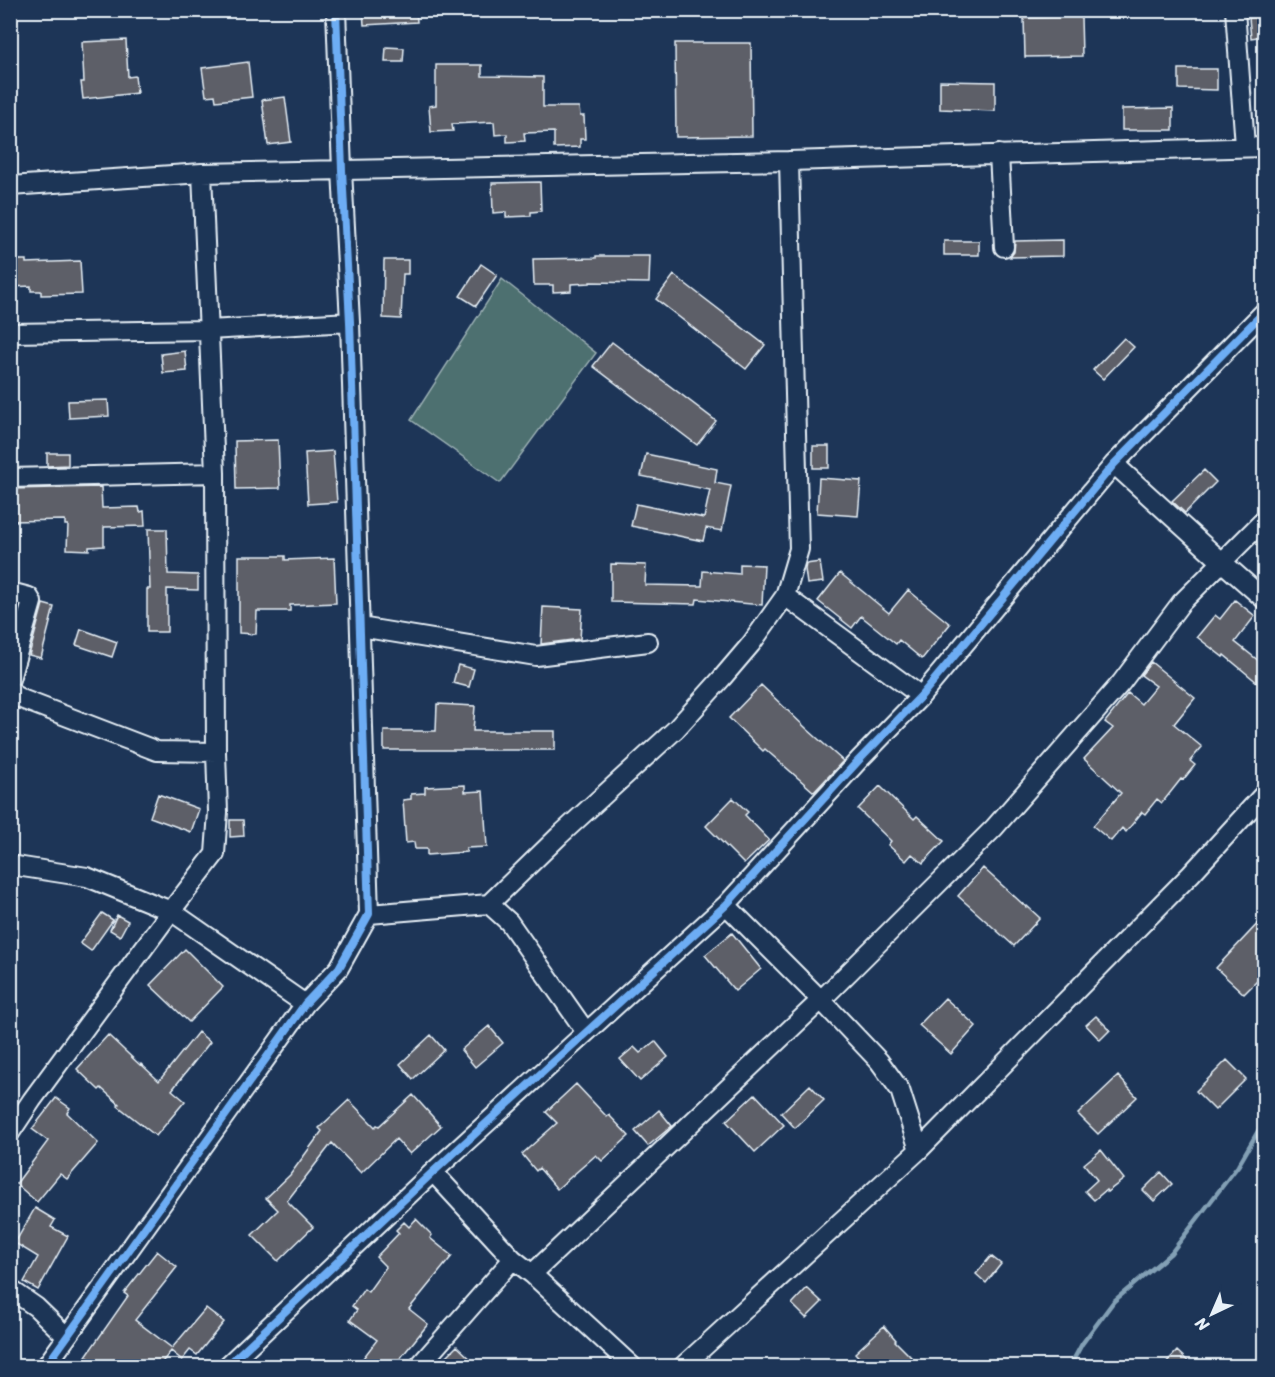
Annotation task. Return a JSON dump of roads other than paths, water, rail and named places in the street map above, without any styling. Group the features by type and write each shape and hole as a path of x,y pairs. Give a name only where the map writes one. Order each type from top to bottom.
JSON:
{"street":[{"path":"46,1366 305,1004 339,968 369,914 350,322 336,10"},
{"path":"1235,10 1245,146"},
{"path":"10,186 202,173 789,161 1264,147"},
{"path":"999,154 1004,247"},
{"path":"369,914 489,903 676,729 751,644 785,596 799,549 789,161"},
{"path":"10,1133 171,910 215,855 218,812 215,473 202,173"},
{"path":"227,1366 433,1172 726,905 858,760 921,696 1114,464 1264,312"},
{"path":"10,333 208,330 350,322"},
{"path":"1114,464 1264,599"},
{"path":"10,478 215,473"},
{"path":"532,1274 821,1000 994,828 1121,683 1181,603 1264,520"},
{"path":"10,592 28,597 32,602 10,679"},
{"path":"785,596 921,696"},
{"path":"360,627 536,656 648,642"},
{"path":"10,689 14,695 24,700 157,751 216,752"},
{"path":"682,1366 919,1150 1191,874 1264,795"},
{"path":"10,865 87,877 171,910 305,1004"},
{"path":"489,903 509,922 586,1032"},
{"path":"726,905 879,1061 900,1090 919,1150"},
{"path":"433,1172 513,1259 632,1366"},
{"path":"419,1366 513,1259"},
{"path":"10,1289 36,1307 67,1337"}],"waterway":[{"path":"1070,1366 1082,1344 1114,1301 1171,1253 1238,1166 1264,1121"}]}
